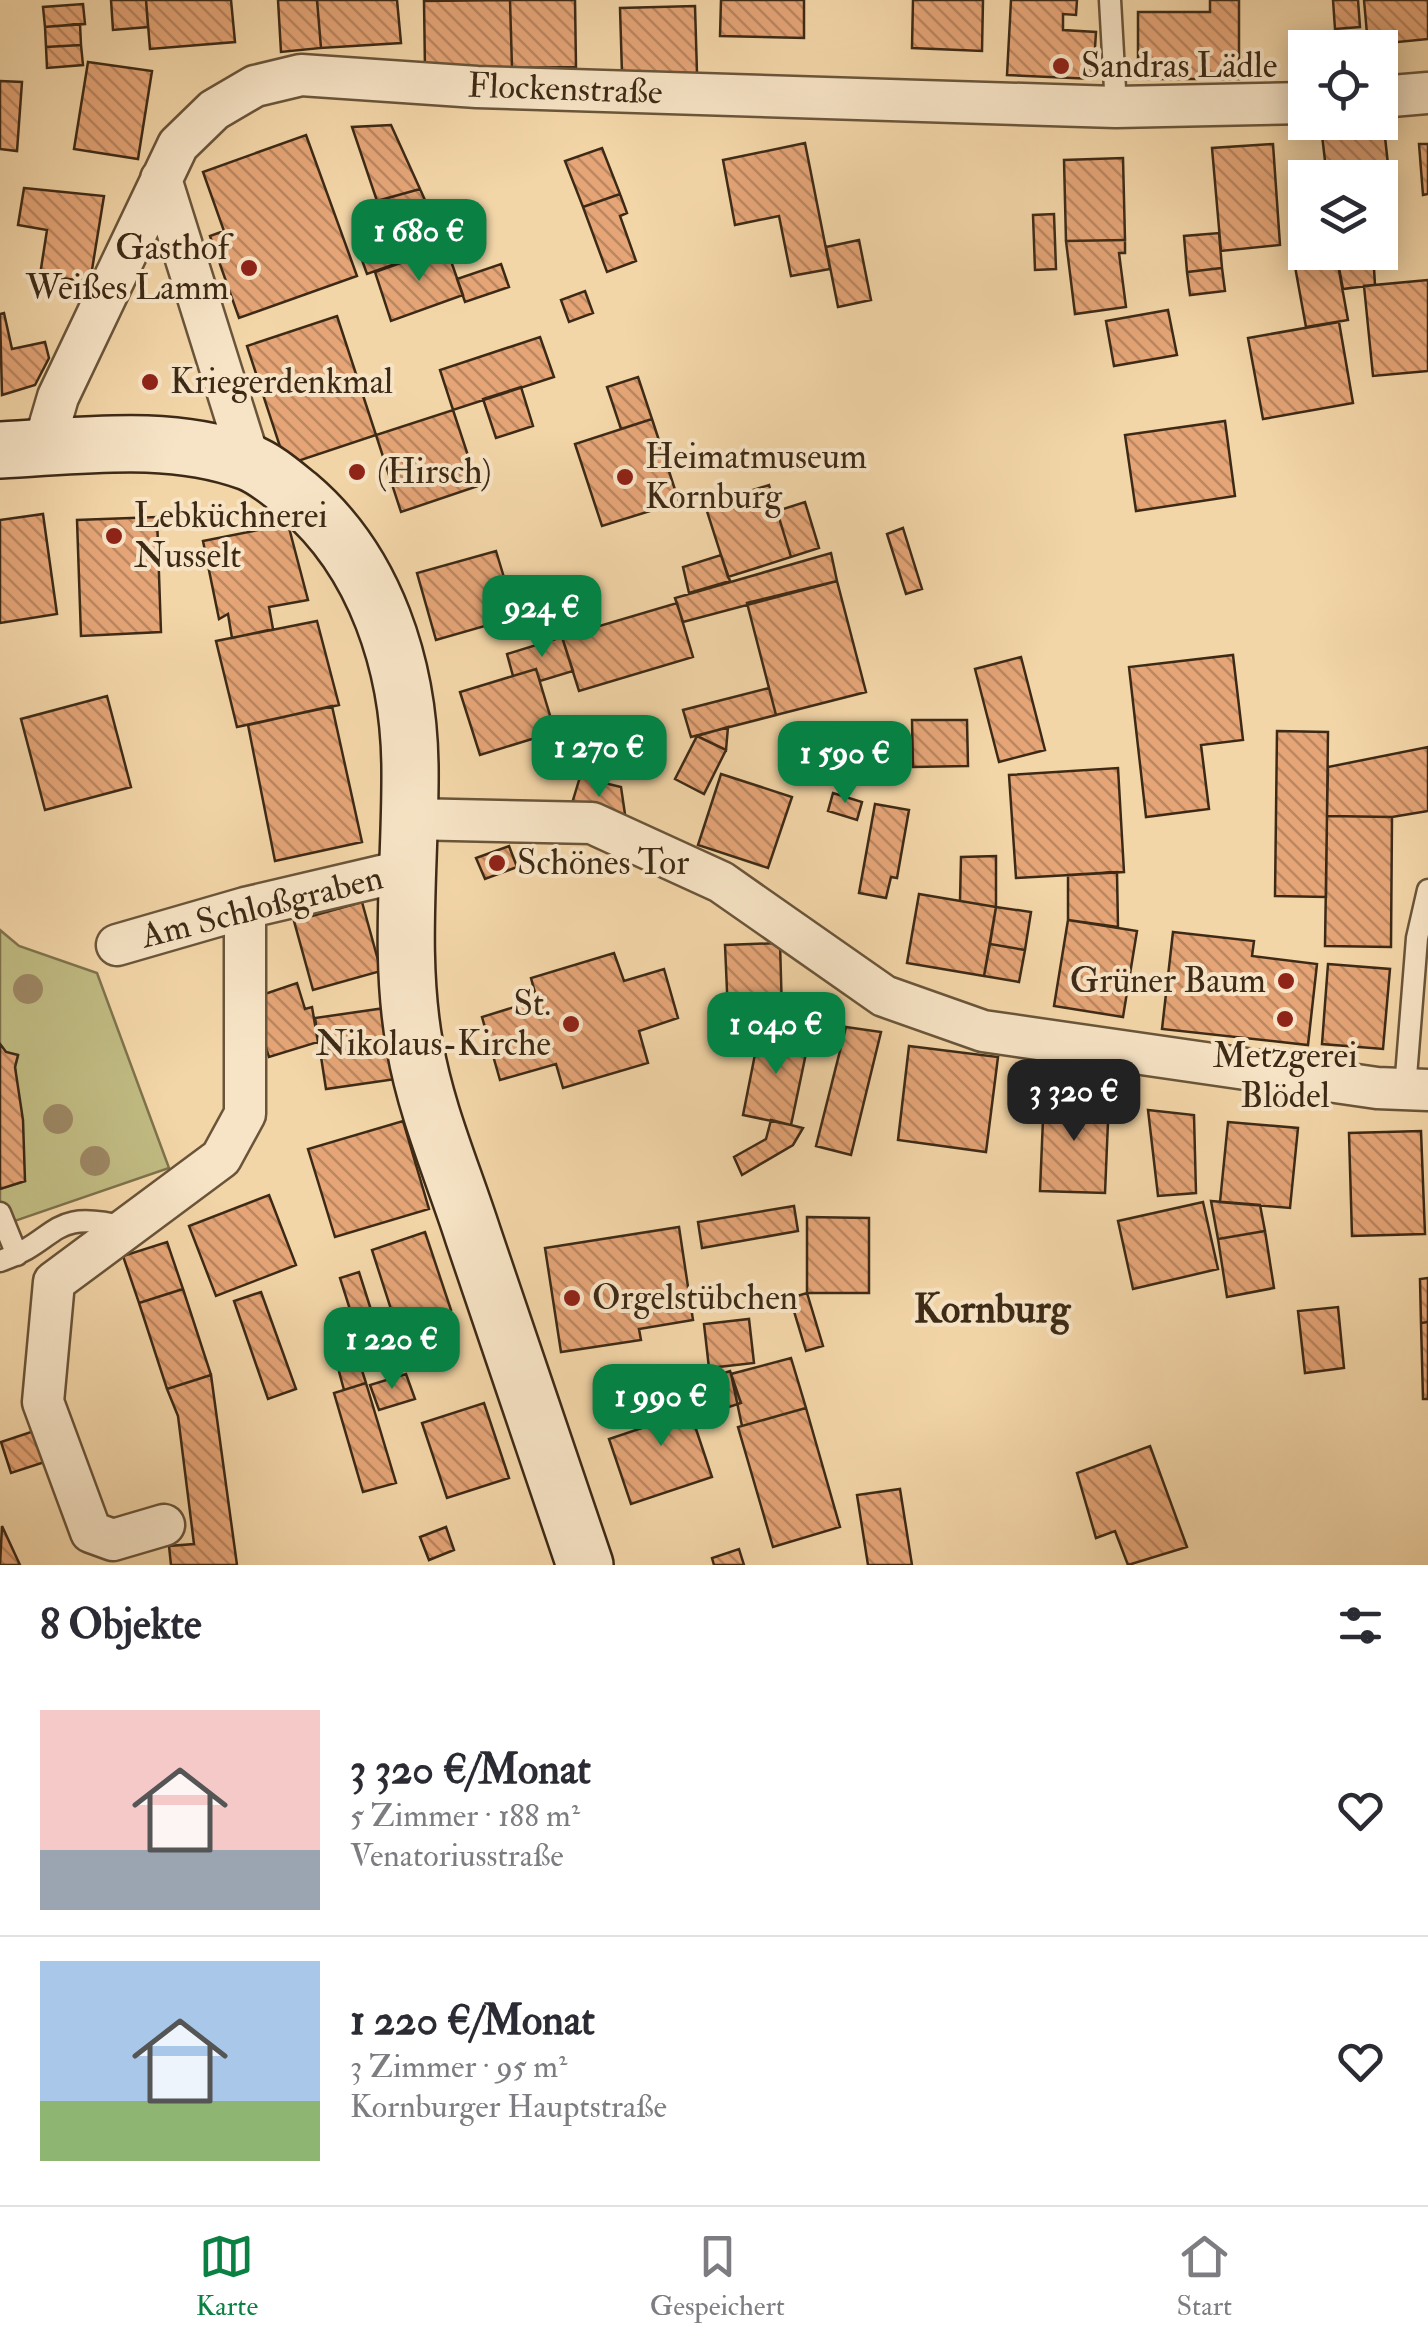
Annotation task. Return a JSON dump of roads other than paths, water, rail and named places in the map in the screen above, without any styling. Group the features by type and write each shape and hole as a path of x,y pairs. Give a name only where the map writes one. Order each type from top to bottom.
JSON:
{"main road":[{"path":"22,449 156,445 190,448 250,463 321,516 345,544 372,593 401,682 410,763 410,1014 424,1086 586,1565"}],"street":[{"name":"Flockenstraße","path":"22,449 58,397 178,145 214,110 254,86 301,76 477,87 1116,107 1288,103"},
{"path":"1398,96 1428,94"},
{"path":"161,179 250,463"},
{"name":"Am Schloßgraben","path":"116,945 244,908 408,844 592,822 721,882 884,996 983,1031 1417,1090"},
{"path":"164,1525 113,1540 91,1532 42,1402 54,1282 221,1158 245,1114 244,908"}],"lane":[{"path":"1110,0 1116,107"},
{"path":"1417,1090 1417,938 1428,890"},
{"path":"2,1219 9,1258 58,1226 87,1217 127,1227"}],"place":[{"name":"Sandras Lädle","path":"1061,66"},
{"name":"Gasthof Weißes Lamm","path":"249,268"},
{"name":"Kriegerdenkmal","path":"150,382"},
{"name":"(Hirsch)","path":"357,472"},
{"name":"Heimatmuseum Kornburg","path":"625,477"},
{"name":"Lebküchnerei Nusselt","path":"114,536"},
{"name":"Schönes Tor","path":"497,863"},
{"name":"Grüner Baum","path":"1286,981"},
{"name":"Metzgerei Blödel","path":"1285,1019"},
{"name":"St. Nikolaus-Kirche","path":"571,1024"},
{"name":"Orgelstübchen","path":"572,1298"}],"district":[{"name":"Kornburg","path":"992,1309"}]}
